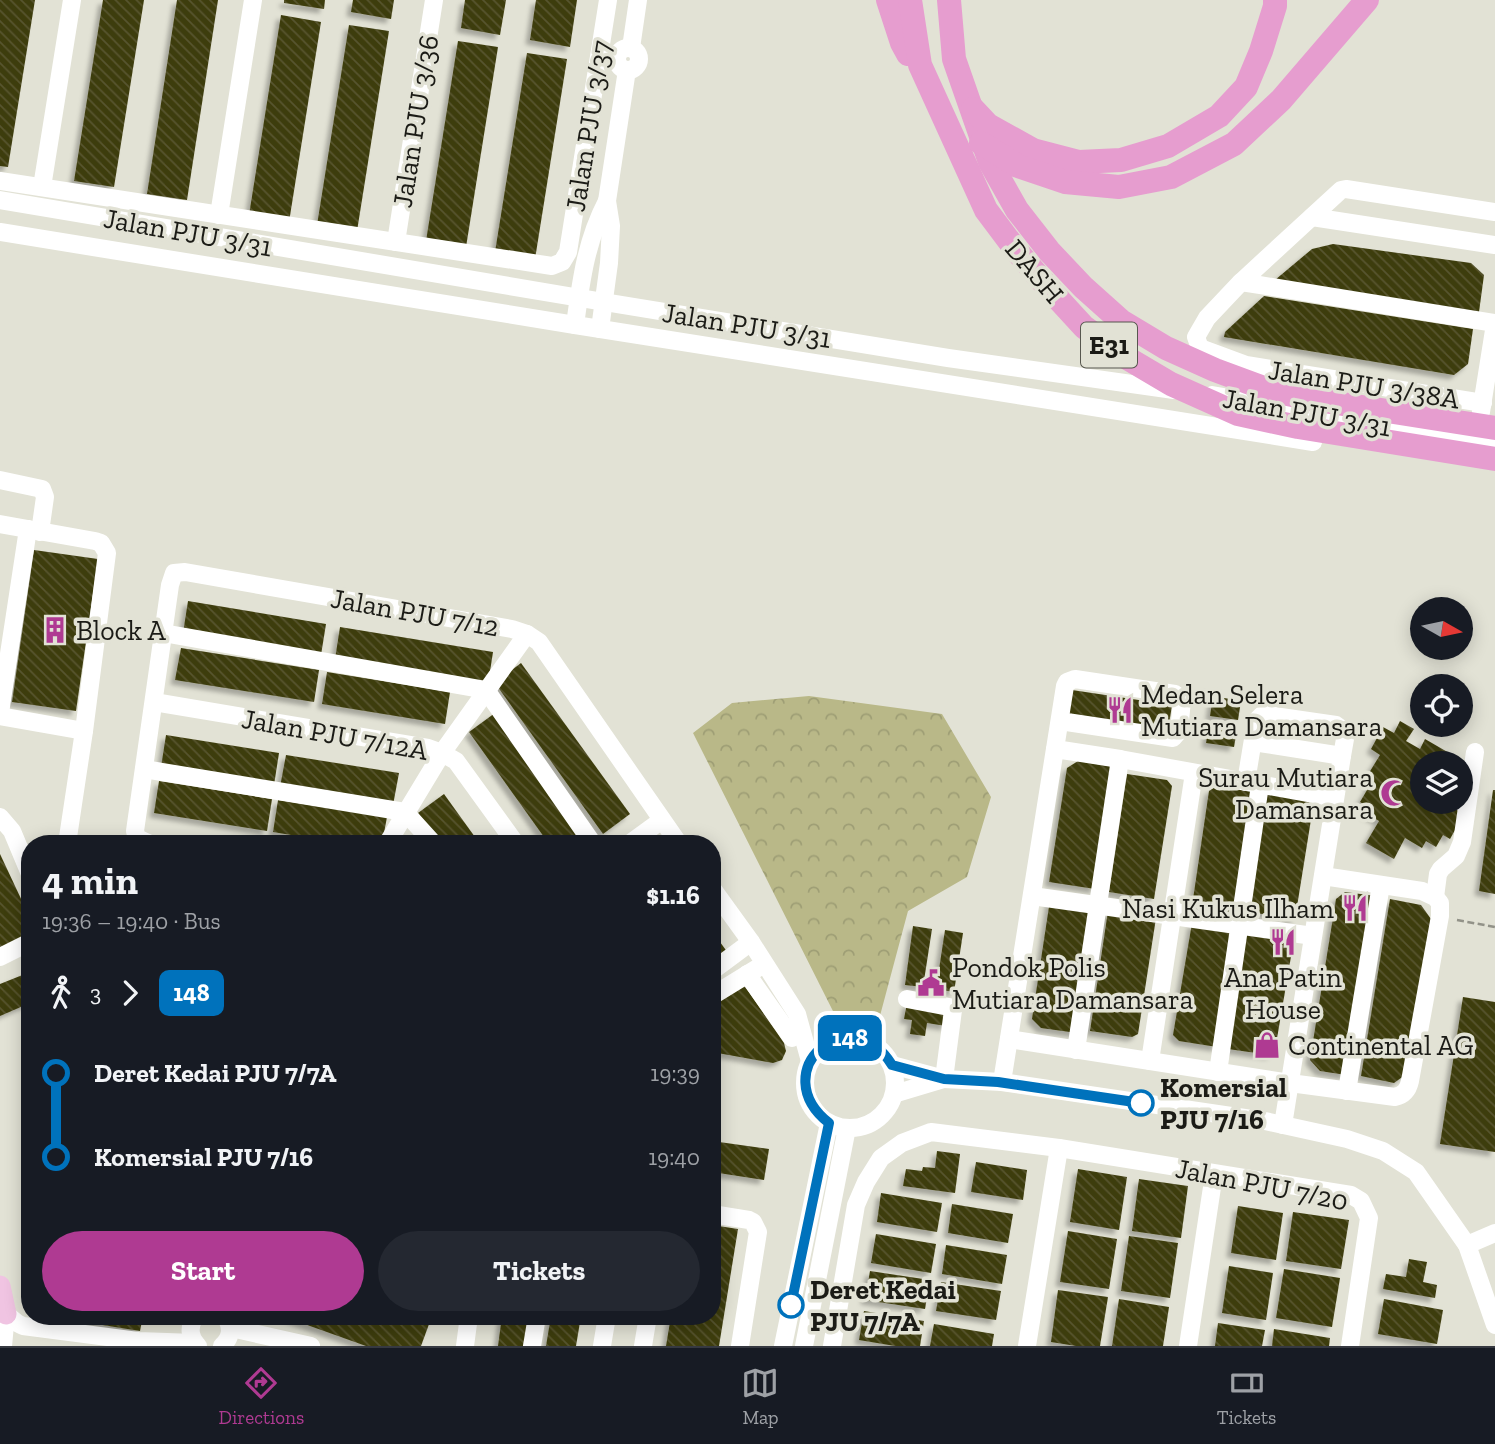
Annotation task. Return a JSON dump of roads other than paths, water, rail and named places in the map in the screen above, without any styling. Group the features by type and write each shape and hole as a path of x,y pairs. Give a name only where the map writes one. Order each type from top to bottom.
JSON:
{"highway":[{"path":"888,0 902,43 929,94 969,136 1018,166 1065,182 1119,187 1171,177 1234,144 1281,100 1367,0"},
{"name":"DASH","path":"910,0 920,65 986,210 1024,260 1084,327 1127,358 1171,384 1238,414 1484,463"},
{"path":"924,0 933,46 949,83 988,125 1033,150 1079,162 1121,160 1168,146 1219,116 1246,87 1261,51 1275,0"},
{"name":"DASH","path":"949,0 954,59 990,162 1017,210 1049,251 1083,287 1121,321 1166,348 1269,390 1486,435"}],"main road":[{"path":"0,1286 15,1320"}],"street":[{"path":"42,187 72,0"},
{"path":"219,215 253,0"},
{"name":"Jalan PJU 3/36","path":"396,242 434,0"},
{"name":"Jalan PJU 3/37","path":"396,242 552,266 562,262 568,251 608,0"},
{"path":"600,329 609,263 611,226 607,201 627,70 634,69 639,63 637,52 631,48 638,0"},
{"path":"0,181 396,242"},
{"path":"1241,282 1336,194 1346,189 1495,212"},
{"name":"Jalan PJU 3/31","path":"0,200 935,356 1486,435 1495,444"},
{"path":"575,325 588,245 607,201"},
{"path":"1312,217 1495,245"},
{"name":"Jalan PJU 3/31","path":"0,232 600,329 1484,463 1495,471"},
{"path":"1241,282 1495,323 1483,403 1486,435 1484,463"},
{"name":"Jalan PJU 3/38A","path":"1241,282 1207,318 1196,337 1200,348 1246,365 1483,403"},
{"path":"0,480 42,489 45,497 34,531 0,715 84,731"},
{"path":"0,524 101,543 107,553 68,835"},
{"name":"Jalan PJU 7/12","path":"136,835 170,585 174,573 185,572 498,626 527,634 539,642 673,835"},
{"path":"163,633 486,690 587,835"},
{"path":"392,835 442,753 527,634"},
{"path":"1002,1082 1065,686 1071,679 1175,694 1182,699 1179,731 1173,738 1060,720"},
{"name":"Jalan PJU 7/12A","path":"154,702 428,748 442,753 456,761 509,835"},
{"path":"1219,1072 1240,926 1256,722 1261,716 1267,715 1336,725 1343,730 1345,739 1283,1125"},
{"path":"1253,742 1342,756"},
{"path":"1055,749 1335,798"},
{"path":"1435,897 1440,869 1456,856 1462,842 1475,752"},
{"path":"1076,1050 1120,759"},
{"path":"144,769 405,812 426,835"},
{"path":"1150,1061 1194,773"},
{"path":"0,817 12,831 21,852"},
{"path":"641,835 662,820"},
{"path":"1009,1039 1290,1083 1402,1096 1409,1088 1441,911 1440,903 1435,897 1422,891 1323,876"},
{"path":"1347,1091 1381,885"},
{"path":"1032,896 1313,936"},
{"path":"721,900 797,1014 810,1061"},
{"path":"721,964 751,942"},
{"path":"0,957 21,946"},
{"path":"721,990 765,963"},
{"path":"747,974 792,1038"},
{"path":"907,999 953,1010 944,1079"},
{"path":"797,1014 831,1041"},
{"path":"845,1037 873,1043 884,1052 892,1065 894,1094 877,1119 863,1126 848,1128 829,1123 817,1114 809,1102 805,1088 810,1061 819,1049 831,1041 845,1037"},
{"path":"892,1065 944,1079 1002,1082 1265,1121 1347,1139 1383,1151 1416,1172 1467,1245 1495,1325"},
{"path":"894,1094 944,1079"},
{"path":"783,1346 829,1123"},
{"path":"804,1346 848,1128"},
{"name":"Jalan PJU 7/20","path":"832,1346 856,1205 866,1182 881,1158 902,1143 930,1132 1059,1149 1351,1195 1361,1202 1369,1218 1369,1227 1350,1346"},
{"path":"1027,1346 1059,1149"},
{"path":"1188,1346 1214,1174"},
{"path":"721,1216 753,1222 758,1232 740,1346"},
{"path":"1467,1245 1495,1233"},
{"path":"3,1342 15,1320 21,1320"},
{"path":"63,1325 138,1341 195,1334"},
{"path":"465,1346 468,1325"},
{"path":"532,1346 536,1325"},
{"path":"602,1346 606,1325"},
{"path":"643,1346 646,1325"},
{"path":"226,1336 311,1346"}],"place":[{"name":"Block A","path":"55,630"},
{"name":"Medan Selera Mutiara Damansara","path":"1120,710"},
{"name":"Surau Mutiara Damansara","path":"1394,793"},
{"name":"Nasi Kukus Ilham","path":"1355,908"},
{"name":"Ana Patin House","path":"1283,942"},
{"name":"Pondok Polis Mutiara Damansara","path":"931,983"},
{"name":"Continental AG","path":"1267,1045"},
{"name":"Komersial PJU 7/16","path":"1141,1103"},
{"name":"Deret Kedai PJU 7/7A","path":"791,1305"}]}
